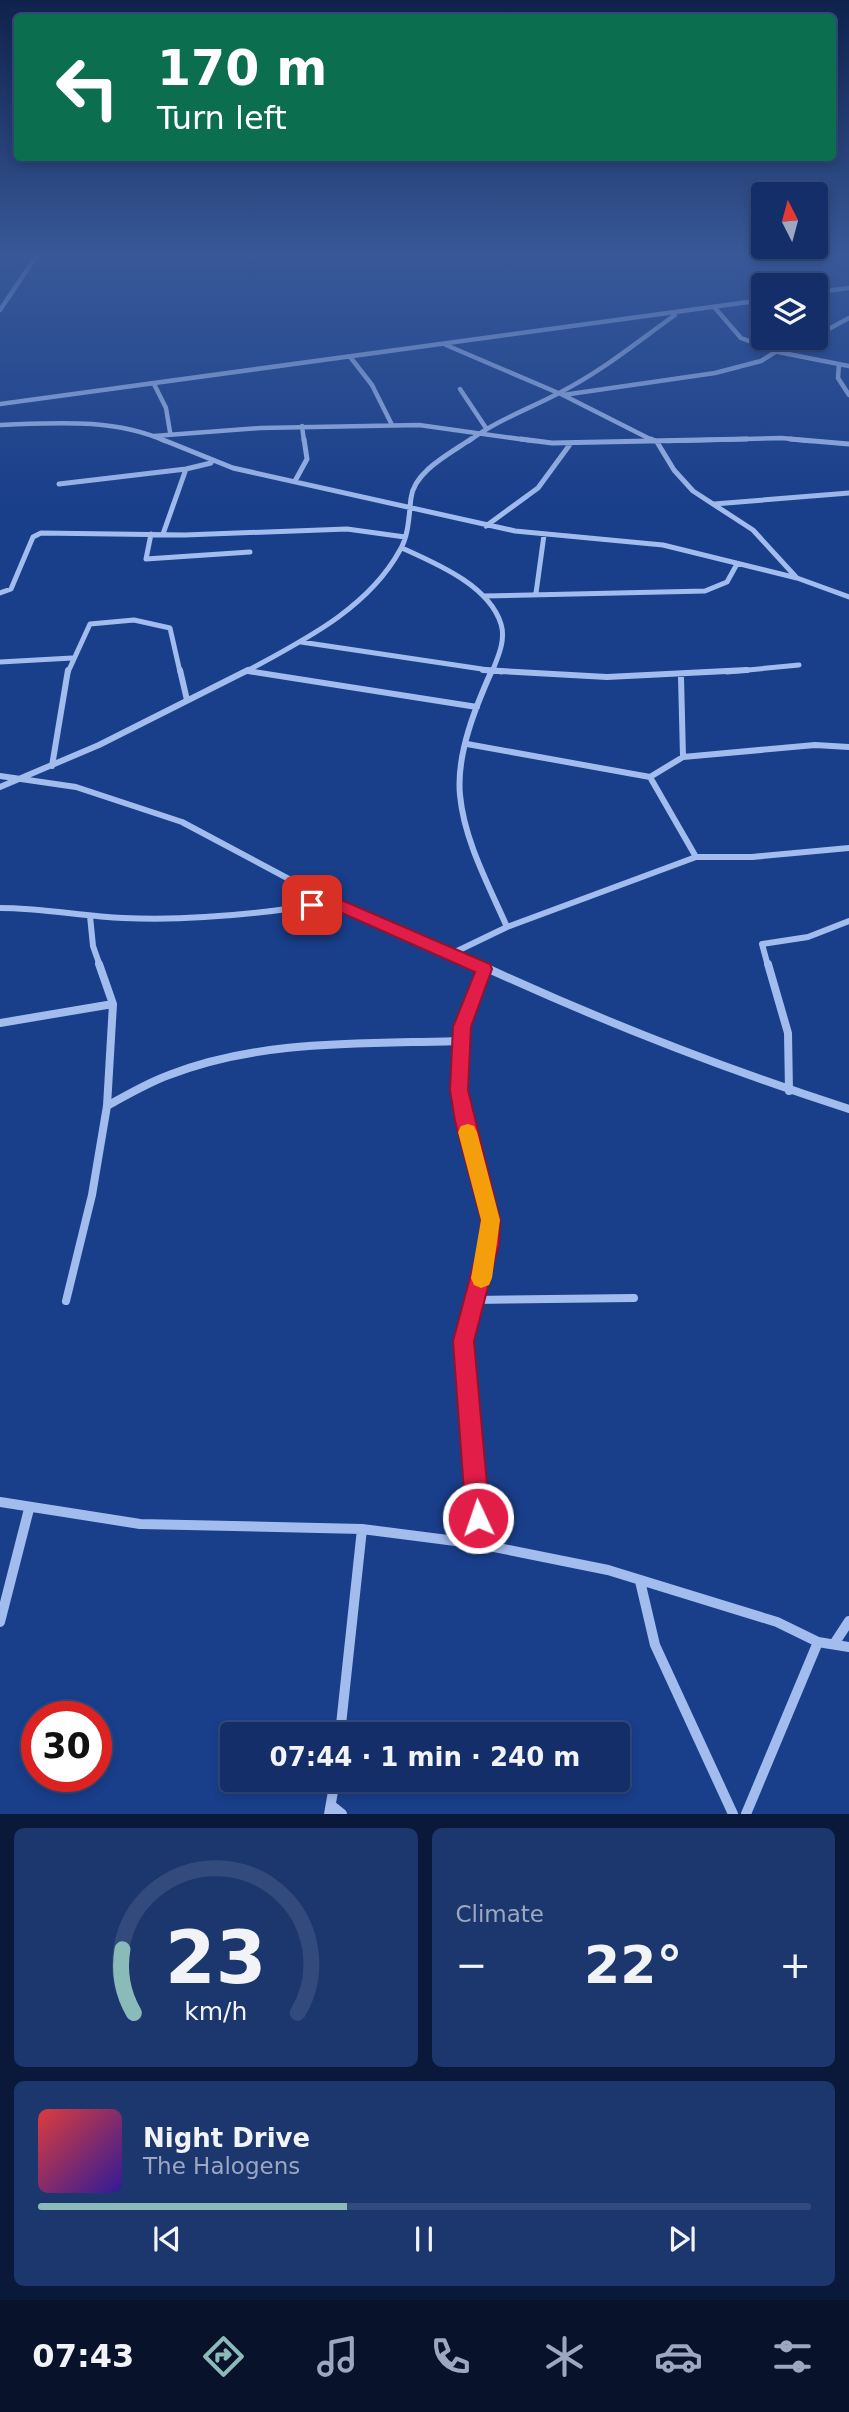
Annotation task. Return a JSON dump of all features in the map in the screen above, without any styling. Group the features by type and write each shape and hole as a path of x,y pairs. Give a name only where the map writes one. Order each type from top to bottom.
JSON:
{"street":[{"path":"0,404 464,343"},
{"path":"0,787 52,766 247,671 300,642 372,590 402,548 411,508 411,495 424,473 485,430 561,394 636,343"},
{"path":"755,343 778,352 849,366"},
{"path":"446,345 561,394 657,442 674,470 693,491 764,540 797,578"},
{"path":"561,394 674,381 761,361 783,350"},
{"path":"351,358 372,385 392,425"},
{"path":"839,364 838,378 849,395"},
{"path":"155,384 166,408 170,432"},
{"path":"460,388 474,406 485,430"},
{"path":"0,425 95,426 154,436 212,463 486,526 544,535 663,545 797,578 849,597"},
{"path":"154,436 170,432 392,425 485,430 533,441 571,443 782,439 849,444"},
{"path":"295,481 307,459 302,426"},
{"path":"486,526 538,488 571,443"},
{"path":"59,484 186,470 212,463"},
{"path":"163,534 186,470"},
{"path":"713,505 849,493"},
{"path":"0,593 11,589 36,534 347,529 405,537"},
{"path":"151,534 146,559 250,552"},
{"path":"536,593 544,535"},
{"path":"402,548 424,558 484,596 498,616 502,632 492,671 477,707 459,782 461,807 507,928"},
{"path":"484,596 705,591 727,582 737,564"},
{"path":"52,766 61,704 72,658 90,624 134,620 162,624 173,630 187,700"},
{"path":"300,642 492,671 619,678 681,677 799,665"},
{"path":"0,662 72,658"},
{"path":"247,671 477,707"},
{"path":"681,677 683,757"},
{"path":"467,744 650,777 683,757 815,746 849,747"},
{"path":"0,776 76,787 159,813 230,845 332,902 587,1014 789,1091 849,1109"},
{"path":"650,777 696,857"},
{"path":"453,953 507,928 696,857 765,856 849,848"},
{"path":"0,908 26,907 90,916 183,918 293,909 332,902"},
{"path":"66,1301 92,1195 107,1106 113,1004 93,946 90,916"},
{"path":"789,1091 788,1033 762,944 808,937 849,921"},
{"path":"479,1544 464,1341 489,1244 491,1220 464,1121 459,1090 460,1041 468,1005 484,969"},
{"path":"0,1023 113,1004"},
{"path":"107,1106 178,1071 240,1056 311,1048 460,1041"},
{"path":"473,1300 634,1298"},
{"path":"0,1502 29,1509 140,1524 362,1530 479,1544 608,1570 777,1622 818,1642 849,1647"},
{"path":"0,1622 29,1509"},
{"path":"341,1722 362,1530"},
{"path":"640,1581 654,1645 733,1814"},
{"path":"834,1644 849,1621"},
{"path":"746,1814 818,1642"},
{"path":"334,1811 335,1792"}],"slow traffic":[{"path":"468,1132 491,1220 489,1244 481,1278"}],"route":[{"path":"312,905 332,902 408,937 453,953 484,969 468,1005 462,1027 459,1090 464,1121 491,1220 489,1244 480,1284 468,1314 464,1341 478,1518"}]}
